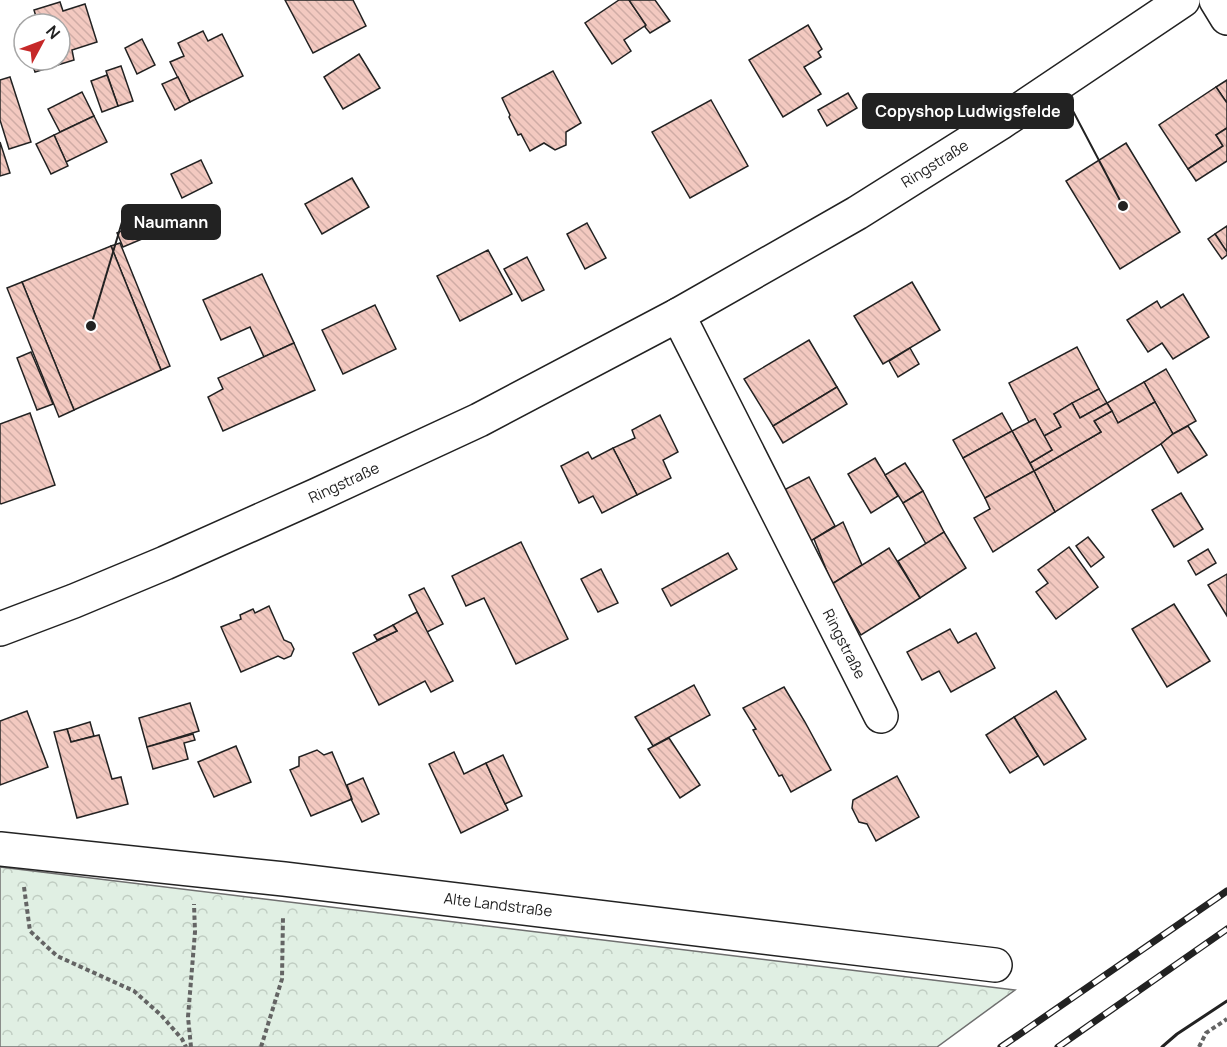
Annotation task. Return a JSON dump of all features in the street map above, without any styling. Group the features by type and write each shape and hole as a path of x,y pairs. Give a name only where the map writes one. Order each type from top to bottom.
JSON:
{"street":[{"path":"1216,0 1227,18"},
{"name":"Ringstraße","path":"0,629 165,563 479,420 678,315 857,213 1000,123 1166,5"},
{"name":"Ringstraße","path":"678,315 881,716"},
{"name":"Alte Landstraße","path":"10,850 284,879 995,965"}],"path":[{"path":"10,850 30,932 57,957 134,991 161,1015 186,1047"},
{"path":"191,1047 188,1017 195,932 192,869"},
{"path":"261,1047 282,979 284,879"},
{"path":"1199,1047 1206,1033 1227,1019"}],"green space":[{"path":"0,867 1015,990 937,1047 0,1047"}],"building":[{"path":"285,0 353,0 366,26 313,53"},
{"path":"619,0 629,0 646,25 624,40 631,51 612,64 585,23"},
{"path":"629,0 655,0 670,21 650,33"},
{"path":"60,2 63,11 85,4 97,42 72,50 72,12 35,12 34,10"},
{"path":"808,25 822,49 818,52 821,57 804,67 821,94 783,117 749,60"},
{"path":"203,31 208,41 222,34 243,76 190,102 170,62 184,56 178,43"},
{"path":"142,39 155,65 137,74 125,48"},
{"path":"359,54 380,88 343,109 324,77"},
{"path":"121,66 133,101 118,106 106,71"},
{"path":"553,71 581,123 566,132 566,145 555,150 544,143 530,151 521,134 518,135 502,98"},
{"path":"107,75 118,106 102,112 91,81"},
{"path":"10,77 31,142 9,149 0,120 0,80"},
{"path":"178,77 190,102 175,110 162,84"},
{"path":"1227,80 1227,103 1216,87"},
{"path":"1216,87 1227,103 1227,128 1216,135 1223,146 1188,169 1159,125"},
{"path":"82,92 94,116 60,132 48,109"},
{"path":"848,93 857,108 827,126 818,110"},
{"path":"711,100 748,166 690,198 652,132"},
{"path":"94,116 107,142 66,162 54,135"},
{"path":"1227,128 1227,161 1196,181 1188,169 1223,146 1216,135"},
{"path":"54,135 68,166 51,174 36,144"},
{"path":"0,142 10,173 0,176"},
{"path":"1126,143 1180,232 1120,269 1066,181"},
{"path":"201,160 212,183 182,198 171,174"},
{"path":"352,178 369,207 322,234 305,204"},
{"path":"143,221 149,236 123,247 117,233"},
{"path":"587,223 606,258 585,269 567,234"},
{"path":"1227,226 1227,252 1215,234"},
{"path":"1215,234 1227,252 1222,259 1208,239"},
{"path":"120,243 170,366 161,370 111,246"},
{"path":"111,246 161,370 74,410 22,282"},
{"path":"488,250 512,294 460,321 437,276"},
{"path":"527,257 544,290 522,301 504,269"},
{"path":"262,274 294,343 264,357 250,327 221,340 203,300"},
{"path":"22,282 74,410 59,417 7,288"},
{"path":"912,282 940,330 883,364 854,316"},
{"path":"1183,294 1209,337 1173,359 1162,343 1148,352 1127,320 1157,301 1161,308"},
{"path":"375,305 396,349 343,374 322,330"},
{"path":"809,340 837,387 773,426 744,379"},
{"path":"294,343 315,390 223,431 208,397 223,389 218,378"},
{"path":"1077,347 1099,389 1054,414 1061,427 1044,436 1035,419 1029,422 1009,383"},
{"path":"910,348 919,364 898,377 889,361"},
{"path":"31,352 53,404 37,410 17,358"},
{"path":"1166,369 1196,421 1173,434 1144,382"},
{"path":"1144,382 1155,402 1118,423 1107,403"},
{"path":"837,387 847,404 783,443 773,426"},
{"path":"1099,389 1107,403 1080,418 1072,403"},
{"path":"1155,402 1173,434 1055,512 1034,471 1101,432 1094,421 1112,411 1118,423"},
{"path":"1072,403 1080,418 1107,403 1112,411 1094,421 1101,432 1034,471 1030,463 1052,450 1044,436 1061,427 1054,414"},
{"path":"30,413 55,485 1,504 0,424"},
{"path":"1002,413 1012,431 963,458 953,440"},
{"path":"660,415 678,452 663,460 671,478 637,495 613,448 635,438 632,430"},
{"path":"1035,419 1052,450 1030,463 1012,431"},
{"path":"1188,426 1207,455 1178,473 1161,444"},
{"path":"1012,431 1034,471 985,498 963,458"},
{"path":"613,448 637,495 602,513 593,496 579,503 561,466 588,452 592,459"},
{"path":"875,458 898,496 871,513 848,474"},
{"path":"905,463 923,491 903,503 885,475"},
{"path":"1034,471 1055,512 993,552 974,518 990,509 985,498"},
{"path":"809,477 835,526 809,542 782,491"},
{"path":"923,491 944,532 926,544 903,503"},
{"path":"1181,493 1203,529 1174,547 1152,510"},
{"path":"843,522 862,565 832,584 814,539"},
{"path":"944,532 966,568 920,598 898,561"},
{"path":"1088,537 1104,557 1091,567 1076,546"},
{"path":"521,542 568,639 516,664 484,598 466,606 452,576"},
{"path":"1069,547 1098,587 1056,619 1036,592 1048,583 1038,570"},
{"path":"889,548 920,598 861,635 832,584"},
{"path":"1208,549 1216,563 1196,575 1188,561"},
{"path":"728,553 737,569 671,606 662,589"},
{"path":"601,569 618,603 598,612 581,579"},
{"path":"1227,574 1227,616 1208,585"},
{"path":"424,588 443,624 427,632 409,595"},
{"path":"1174,604 1210,661 1167,687 1132,629"},
{"path":"269,606 284,640 291,643 294,649 291,656 284,659 278,656 241,672 221,627 241,619 240,615 253,609 255,613"},
{"path":"417,612 453,681 431,692 425,681 379,705 353,653 397,631 393,625"},
{"path":"393,625 397,631 377,640 374,635"},
{"path":"950,629 958,643 976,633 995,668 951,692 939,671 922,680 907,652"},
{"path":"694,685 710,715 653,746 635,717"},
{"path":"784,687 831,770 791,792 782,775 779,776 743,708"},
{"path":"1056,691 1086,739 1044,765 1014,717"},
{"path":"190,703 199,731 147,747 139,718"},
{"path":"27,711 48,767 0,785 0,721"},
{"path":"1014,717 1038,756 1010,773 986,735"},
{"path":"90,722 94,736 71,742 67,729"},
{"path":"67,729 71,742 99,735 112,779 121,777 128,804 77,818 54,732"},
{"path":"193,734 195,740 184,743 188,759 153,769 147,747"},
{"path":"669,738 700,785 680,798 648,749"},
{"path":"236,746 251,782 214,797 198,762"},
{"path":"317,750 324,755 332,752 352,799 311,816 290,770 299,766 299,757"},
{"path":"454,752 464,774 486,763 508,810 461,833 429,764"},
{"path":"503,755 522,796 505,804 486,763"},
{"path":"897,776 919,817 876,841 867,824 859,822 852,808 853,800"},
{"path":"363,778 379,814 362,822 347,785"}],"railway":[{"path":"1001,1047 1227,891"},
{"path":"1058,1047 1227,929"}],"wall":[{"path":"1162,1047 1177,1034 1227,1001"}],"place":[{"name":"Copyshop Ludwigsfelde","path":"1123,206"},
{"name":"Naumann","path":"91,326"}]}
